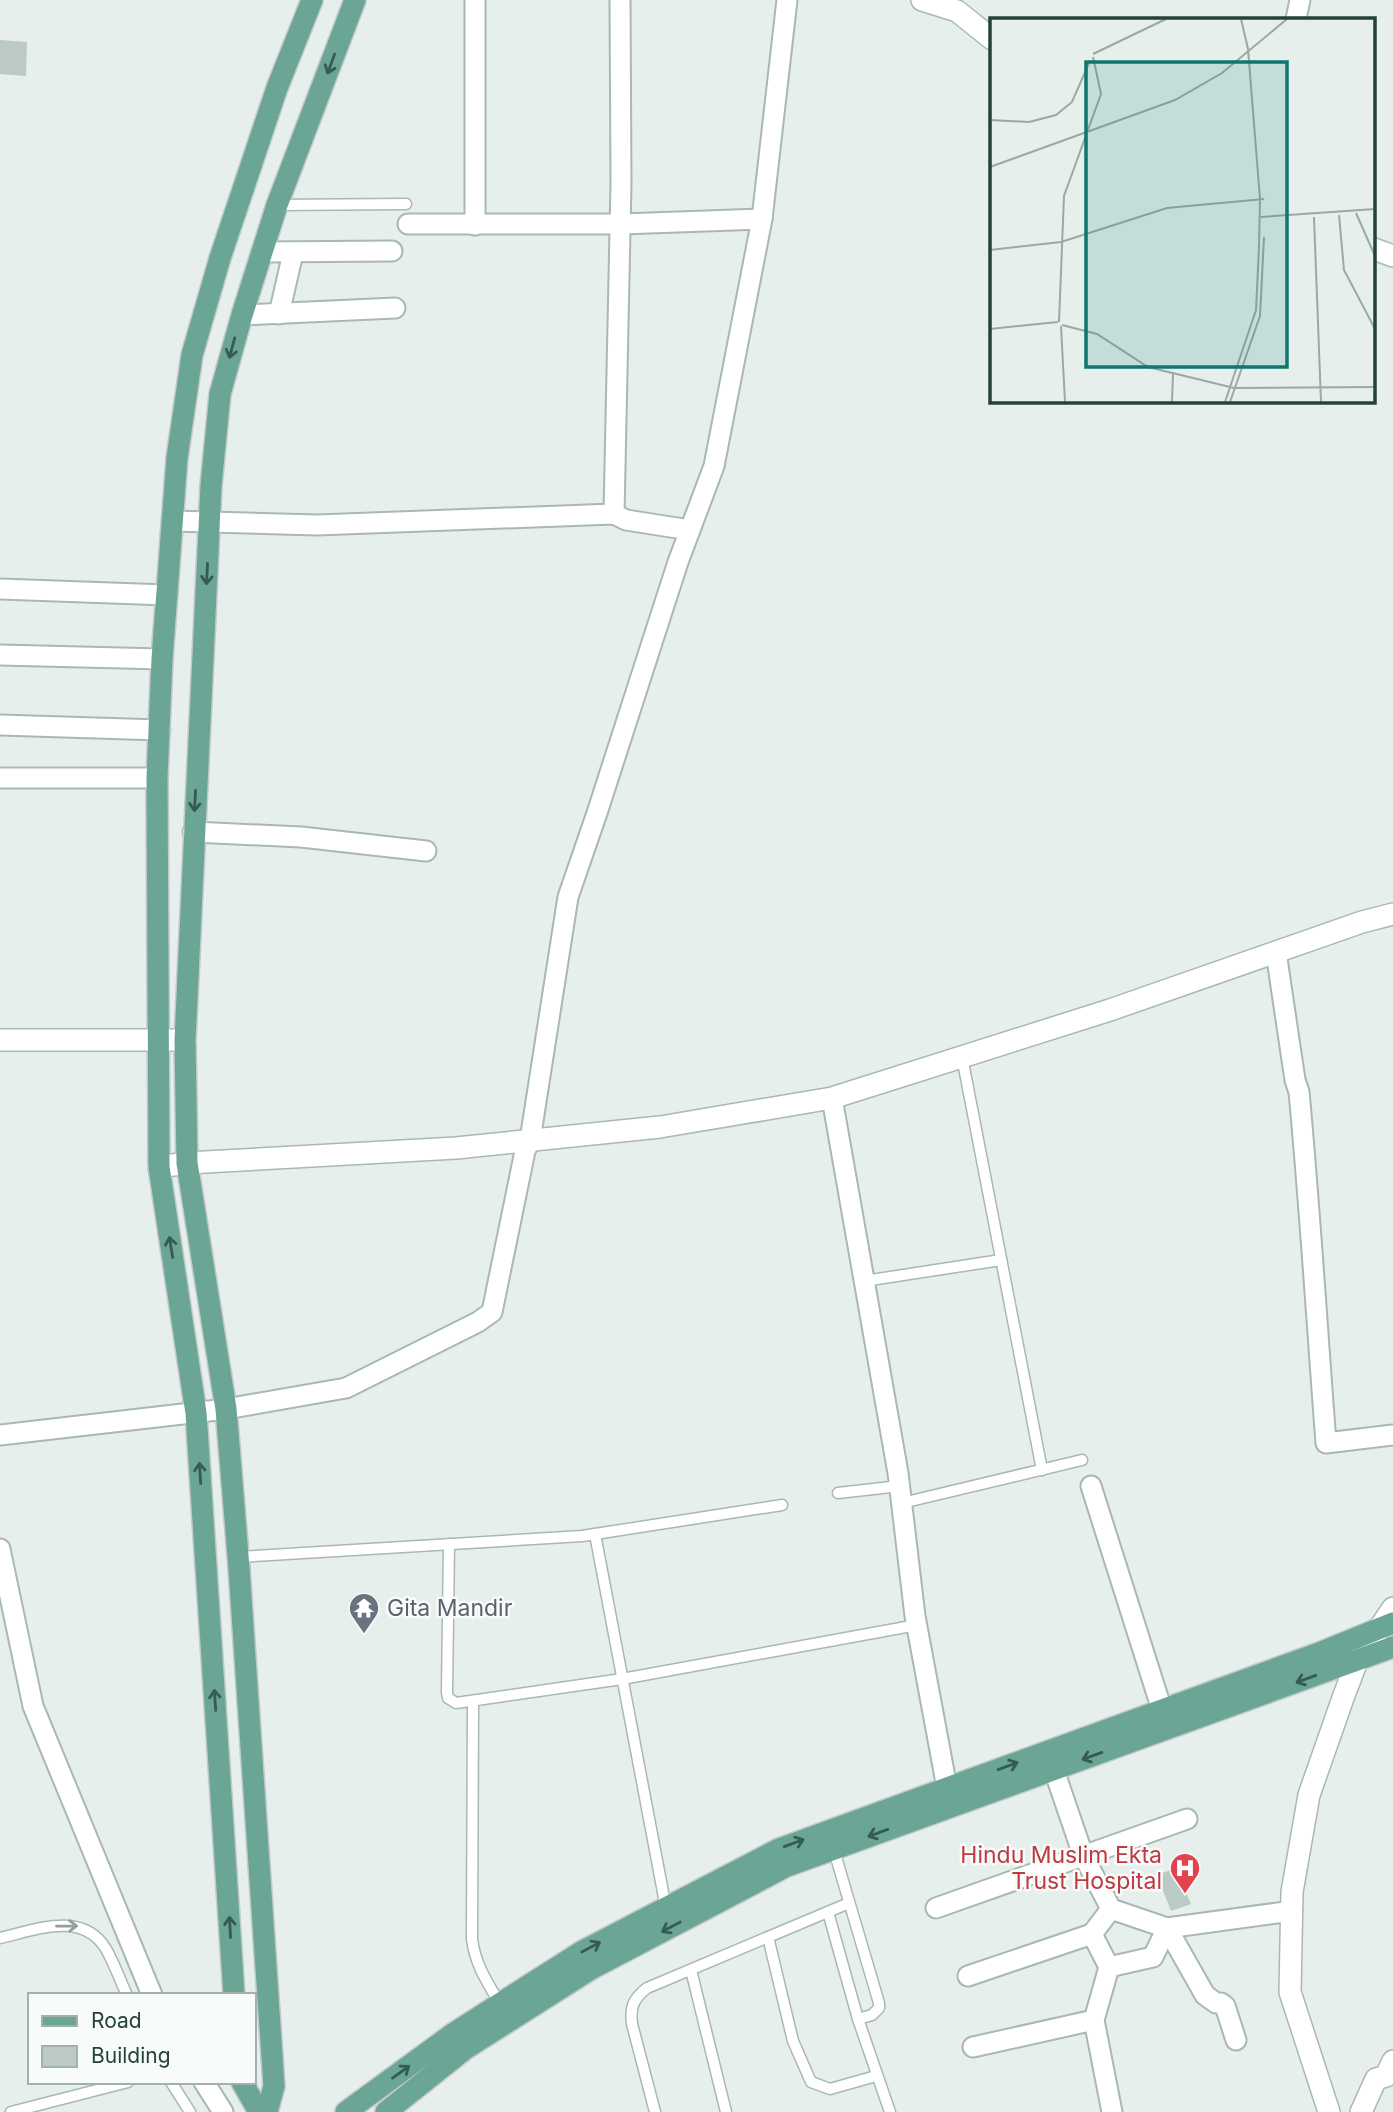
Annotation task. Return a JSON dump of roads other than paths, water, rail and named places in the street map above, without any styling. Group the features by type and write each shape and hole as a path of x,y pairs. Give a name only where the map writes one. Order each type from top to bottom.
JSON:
{"main road":[{"path":"234,1993 196,1413 159,1167 157,778 162,659 177,458 192,355 220,258 277,88 312,0"},
{"path":"267,2112 274,2086 226,1409 187,1163 185,1040 193,832 211,486 220,394 277,205 355,0"},
{"path":"386,2112 465,2049 591,1969 831,1840 947,1788 1319,1653 1386,1625"},
{"path":"346,2112 454,2033 581,1952 779,1849 831,1840 1054,1770 1393,1647"},
{"path":"243,2084 259,2112"}],"street":[{"path":"475,0 475,225"},
{"path":"614,514 621,224 620,0"},
{"path":"0,1435 226,1409 346,1388 478,1322 492,1312 525,1151 530,1140 568,897 690,530 714,466 762,219 787,0"},
{"path":"922,0 957,11 990,37"},
{"path":"964,0 990,20"},
{"path":"1296,18 1300,0"},
{"path":"408,224 621,224 762,219"},
{"path":"1376,250 1393,256"},
{"path":"262,252 392,251"},
{"path":"279,314 293,253"},
{"path":"1376,264 1393,270"},
{"path":"242,315 395,308"},
{"path":"172,521 317,525 614,514 626,520 690,530"},
{"path":"0,589 167,595"},
{"path":"0,655 162,659"},
{"path":"0,725 160,730"},
{"path":"0,778 157,778"},
{"path":"193,832 301,837 426,851"},
{"path":"159,1167 187,1163 456,1148 660,1127 832,1098 1110,1010 1362,922 1393,914"},
{"path":"1276,952 1299,1092 1310,1201 1310,1241 1326,1443 1393,1435"},
{"path":"0,1040 185,1040"},
{"path":"832,1098 901,1494 917,1625 947,1788"},
{"path":"1090,1486 1162,1710"},
{"path":"0,1549 33,1706 151,1993"},
{"path":"1329,2112 1290,1992 1292,1892 1310,1795 1357,1661 1386,1625 1393,1608"},
{"path":"1054,1770 1083,1855 1111,1909 1167,1928 1292,1911"},
{"path":"936,1908 1187,1819"},
{"path":"968,1976 1092,1934 1111,1909"},
{"path":"1109,1967 1153,1957 1167,1928"},
{"path":"1167,1928 1205,1995 1225,2006 1236,2040"},
{"path":"1092,1934 1109,1967 1094,2020 1112,2112"},
{"path":"973,2047 1094,2020"},
{"path":"1361,2112 1376,2079 1390,2069"},
{"path":"1376,2112 1388,2085 1390,2069"},
{"path":"205,2084 223,2112"}],"lane":[{"path":"277,205 406,204"},
{"path":"962,1057 1042,1470"},
{"path":"864,1281 1001,1260"},
{"path":"838,1493 901,1494 1042,1470 1082,1460"},
{"path":"238,1557 595,1534 782,1505"},
{"path":"595,1534 666,1908"},
{"path":"449,1544 447,1692 451,1701 456,1703 622,1679 917,1625"},
{"path":"473,1702 472,1939 479,1967 500,2004"},
{"path":"831,1840 879,2003 879,2008 872,2015 858,2019"},
{"path":"655,2112 631,2010 634,2001 648,1988 849,1903"},
{"path":"828,1912 858,2019 890,2112"},
{"path":"0,1938 65,1924 80,1926 92,1933 105,1948 126,1993"},
{"path":"768,1937 793,2041 811,2082 830,2089 876,2076"},
{"path":"691,1970 726,2112"},
{"path":"11,2112 120,2084"},
{"path":"171,2084 190,2112"}],"place":[{"name":"Gita Mandir","path":"364,1635"},
{"name":"Hindu Muslim Ekta Trust Hospital","path":"1185,1895"}]}
